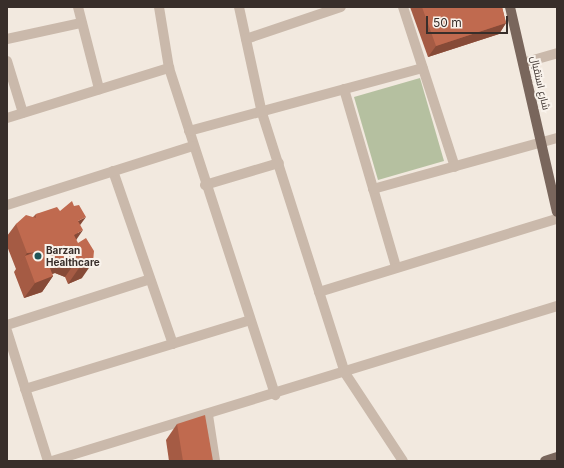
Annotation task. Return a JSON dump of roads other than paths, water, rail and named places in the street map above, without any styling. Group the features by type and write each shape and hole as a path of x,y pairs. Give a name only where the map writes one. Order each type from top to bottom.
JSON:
{"main road":[{"name":"شارع استقبال","path":"510,7 557,212"},
{"path":"545,461 557,457"}],"street":[{"path":"78,7 99,90"},
{"path":"159,7 169,68 205,185 274,395"},
{"path":"239,7 262,112 345,372 403,461"},
{"path":"246,39 341,7"},
{"path":"403,7 455,167"},
{"path":"7,39 81,23"},
{"path":"523,63 557,53"},
{"path":"7,61 23,113"},
{"path":"7,118 169,68"},
{"path":"189,131 423,68"},
{"path":"344,89 396,267"},
{"path":"373,189 557,138"},
{"path":"7,205 193,146"},
{"path":"205,185 279,163"},
{"path":"113,171 173,344"},
{"path":"320,292 396,267 557,219"},
{"path":"7,325 150,279"},
{"path":"52,461 274,395 557,306"},
{"path":"25,389 250,320"},
{"path":"8,338 48,461"},
{"path":"208,415 215,461"}],"place":[{"name":"Barzan Healthcare","path":"38,256"}]}
